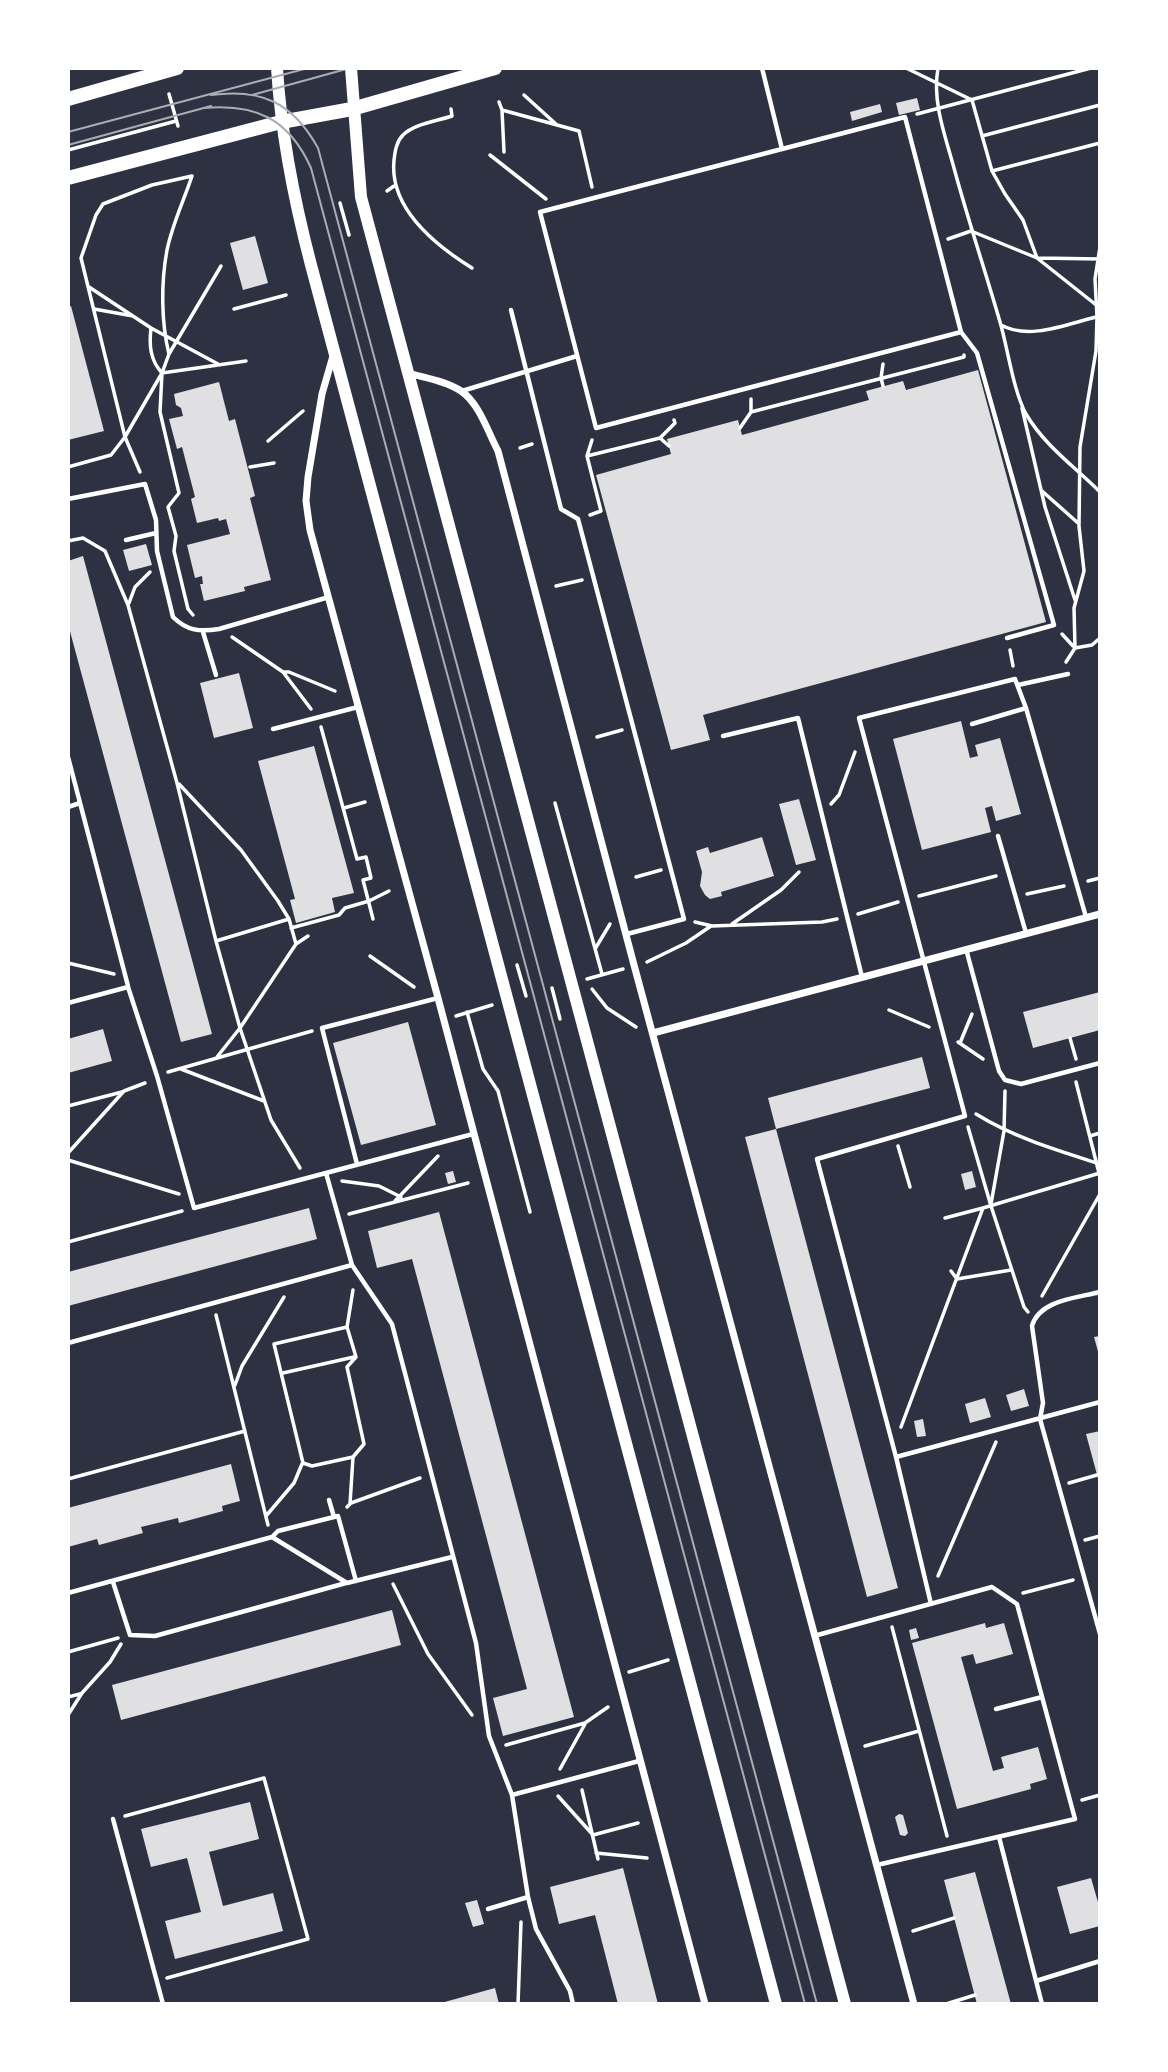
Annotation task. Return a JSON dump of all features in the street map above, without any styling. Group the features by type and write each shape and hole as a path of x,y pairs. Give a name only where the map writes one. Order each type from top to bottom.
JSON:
{"main road":[{"path":"68,99 177,68"},
{"path":"70,180 281,122 352,109 495,68"}],"street":[{"path":"277,68 281,122 298,213 776,2004"},
{"path":"351,68 352,109 361,197 845,2004"},
{"path":"334,352 322,394 306,500 310,530 438,998 705,2004"},
{"path":"408,373 445,383 462,391 477,409 498,451 914,2004"},
{"path":"653,1033 1100,914"}],"lane":[{"path":"762,68 782,149"},
{"path":"961,332 596,428 540,212 905,117 961,332 977,353 1054,625 1007,638"},
{"path":"511,310 561,509 578,519 684,919 626,934"},
{"path":"462,391 577,356"},
{"path":"68,499 145,484 156,520 161,566 173,617 191,630 203,632 219,629 328,597"},
{"path":"126,540 156,533"},
{"path":"203,632 216,676"},
{"path":"1018,685 1068,674"},
{"path":"932,1604 817,1159 965,1116 859,718 1015,679 1026,708 1086,918"},
{"path":"272,729 359,707"},
{"path":"972,724 1026,708"},
{"path":"723,736 798,718 862,977"},
{"path":"68,757 128,987 157,1076 194,1208 473,1133"},
{"path":"68,807 80,803"},
{"path":"998,836 1027,933"},
{"path":"966,949 999,1071 1005,1080 1021,1084 1100,1063"},
{"path":"68,1003 128,987"},
{"path":"357,1164 322,1028 438,998"},
{"path":"326,1173 352,1265 392,1324 476,1643 489,1736 512,1795 528,1897 536,1929 570,1991 573,2004"},
{"path":"68,1343 352,1265"},
{"path":"1100,1292 1040,1311 1034,1319 1032,1335 1043,1403 1040,1419 1100,1634"},
{"path":"895,1457 1100,1402"},
{"path":"329,1500 356,1581"},
{"path":"68,1593 272,1537 278,1531 336,1517"},
{"path":"272,1537 347,1583"},
{"path":"113,1582 130,1635 155,1636 452,1557"},
{"path":"814,1636 992,1587 1008,1597 1017,1604 1071,1803 1075,1819 876,1865"},
{"path":"996,1709 1042,1697"},
{"path":"512,1795 639,1761"},
{"path":"113,1819 163,2004"},
{"path":"999,1837 1042,2004"},
{"path":"488,1909 528,1897"},
{"path":"1036,1981 1100,1961"}],"path":[{"path":"906,68 972,100 992,171 1023,219 1037,258"},
{"path":"938,68 938,110 971,231 1001,325 1021,403 1030,453 1052,534 1076,602"},
{"path":"905,117 1091,68"},
{"path":"68,150 177,124 169,94"},
{"path":"524,95 560,127"},
{"path":"499,102 502,110 504,152"},
{"path":"982,136 1100,105"},
{"path":"451,109 453,116 411,129 399,140 394,159 394,186 400,201 427,232 452,255 472,268"},
{"path":"502,110 579,131 592,184 590,199"},
{"path":"992,171 1098,143 1100,137"},
{"path":"490,155 559,207"},
{"path":"145,484 125,437 81,258 96,215 103,204 152,185 192,176 168,247 164,271 164,335 169,354"},
{"path":"387,191 394,186"},
{"path":"340,203 349,235"},
{"path":"953,237 971,231 1037,258 1098,307"},
{"path":"1074,648 1073,620 1084,571 1079,524 1080,447 1096,351 1098,307 1094,279 1100,247"},
{"path":"1037,258 1098,259"},
{"path":"68,467 111,455 125,437 162,373 169,354 221,266"},
{"path":"88,286 176,343 218,364"},
{"path":"234,309 286,295"},
{"path":"94,309 133,316"},
{"path":"1001,325 1012,331 1032,331 1098,317"},
{"path":"151,328 149,342 154,365 162,373 160,412 179,494 169,507 176,536 174,551 188,609 192,615 200,618"},
{"path":"751,412 964,357 961,332"},
{"path":"162,373 246,361"},
{"path":"881,378 883,386"},
{"path":"740,428 751,412 751,387"},
{"path":"1021,403 1039,432 1100,492"},
{"path":"587,456 660,438 675,423 671,408"},
{"path":"268,441 303,411"},
{"path":"578,519 601,511 587,456 596,428"},
{"path":"660,438 669,446"},
{"path":"250,467 274,463"},
{"path":"1041,490 1079,524"},
{"path":"68,541 83,538 105,551 128,605 240,1028 276,1130 307,1178"},
{"path":"128,605 135,587 145,575 176,560"},
{"path":"556,586 593,578"},
{"path":"1056,627 1074,648"},
{"path":"219,629 283,673 318,717 357,859 366,857 371,878 363,880 373,919"},
{"path":"1007,638 1015,679"},
{"path":"1092,645 1100,638"},
{"path":"1074,648 1100,644"},
{"path":"283,673 289,672 335,691"},
{"path":"597,737 633,727"},
{"path":"820,810 833,803 839,795 862,734"},
{"path":"177,783 241,850 289,919 296,944"},
{"path":"344,808 365,802"},
{"path":"555,803 602,974"},
{"path":"636,877 670,867"},
{"path":"731,925 781,890 799,872"},
{"path":"1016,896 1076,884"},
{"path":"291,928 339,915 345,908 369,901 389,891"},
{"path":"216,942 289,919"},
{"path":"595,948 610,924"},
{"path":"645,962 657,958 712,926"},
{"path":"217,1058 296,944 307,936"},
{"path":"370,956 414,987"},
{"path":"68,963 126,977"},
{"path":"517,965 526,996"},
{"path":"625,968 587,980 593,993 607,1009 639,1028"},
{"path":"552,988 560,1019"},
{"path":"951,1062 974,1008 977,988"},
{"path":"454,1016 492,1005"},
{"path":"467,1012 483,1069 498,1091 530,1212"},
{"path":"68,1106 124,1091 157,1076 322,1028"},
{"path":"945,1218 1099,1175 1070,1038"},
{"path":"180,1069 264,1101"},
{"path":"990,1206 1004,1130 1005,1080"},
{"path":"69,1152 124,1091"},
{"path":"962,1106 1004,1130 1041,1146 1098,1164"},
{"path":"965,1116 1011,1270 1024,1307 1034,1319"},
{"path":"1090,1136 1100,1133"},
{"path":"895,1136 910,1187"},
{"path":"393,1203 456,1138"},
{"path":"68,1160 191,1198"},
{"path":"326,1173 347,1183 379,1186 406,1200"},
{"path":"340,1217 468,1183"},
{"path":"1040,1311 1041,1296 1100,1194"},
{"path":"68,1242 194,1208"},
{"path":"895,1457 902,1423 925,1368 983,1208"},
{"path":"352,1265 354,1287 347,1327 356,1357"},
{"path":"957,1279 1011,1270"},
{"path":"951,1272 957,1279"},
{"path":"234,1387 242,1366 285,1295"},
{"path":"214,1305 272,1537"},
{"path":"266,1516 294,1483 303,1463 274,1344 347,1327"},
{"path":"282,1373 356,1357"},
{"path":"350,1504 353,1457 364,1444 347,1367 356,1357"},
{"path":"929,1595 1001,1430"},
{"path":"68,1479 245,1431"},
{"path":"303,1463 312,1466 353,1457"},
{"path":"336,1517 350,1504 432,1474"},
{"path":"1058,1485 1097,1475"},
{"path":"387,1573 428,1654 489,1736 505,1745 585,1723 608,1707"},
{"path":"1008,1597 1084,1577"},
{"path":"889,1616 950,1848"},
{"path":"68,1652 130,1635"},
{"path":"68,1715 82,1693 130,1635"},
{"path":"616,1675 682,1656"},
{"path":"68,1697 82,1693"},
{"path":"585,1723 566,1759 547,1786 593,1835"},
{"path":"865,1746 919,1731"},
{"path":"579,1777 598,1859"},
{"path":"113,1819 264,1778 308,1939 156,1981"},
{"path":"1071,1803 1100,1795"},
{"path":"593,1835 638,1822"},
{"path":"597,1853 648,1858"},
{"path":"913,1931 954,1919"},
{"path":"518,2004 520,1925"},
{"path":"946,2004 975,1995"}],"building":[{"path":"917,98 920,110 899,115 896,103"},
{"path":"880,104 882,112 852,121 850,112"},
{"path":"255,236 268,283 243,290 230,243"},
{"path":"71,306 104,431 68,440 68,307"},
{"path":"978,370 1046,622 703,715 710,740 671,750 596,475 671,454 667,439 738,420 742,435 869,400 866,391 903,381 906,390"},
{"path":"219,382 229,421 235,419 255,496 250,498 271,580 244,587 245,591 204,601 200,584 203,584 202,576 195,578 187,545 230,534 226,519 197,523 191,499 195,497 182,447 177,449 169,419 183,416 181,408 176,405 174,394"},
{"path":"146,544 152,565 129,571 123,550"},
{"path":"83,556 212,1034 181,1042 68,624 68,561"},
{"path":"239,673 253,728 214,738 200,683"},
{"path":"961,721 970,758 978,756 975,745 1000,738 1021,814 996,821 992,806 985,808 991,832 922,850 893,739"},
{"path":"314,746 354,893 332,898 335,912 296,923 290,900 295,899 258,761"},
{"path":"799,799 816,860 796,865 779,804"},
{"path":"762,837 774,876 721,892 722,896 710,899 705,895 700,886 702,872 696,851 708,847 710,853"},
{"path":"1100,992 1100,1030 1033,1048 1023,1012"},
{"path":"408,1022 436,1125 361,1145 333,1043"},
{"path":"103,1029 112,1061 68,1073 68,1039"},
{"path":"922,1057 930,1088 776,1129 768,1098"},
{"path":"776,1129 898,1588 867,1597 745,1137"},
{"path":"453,1171 456,1182 448,1184 445,1173"},
{"path":"972,1171 976,1187 965,1190 961,1174"},
{"path":"309,1208 317,1239 68,1306 68,1272"},
{"path":"439,1212 574,1717 503,1736 493,1698 527,1689 526,1685 412,1259 377,1268 368,1231"},
{"path":"1100,1336 1100,1355 1099,1355 1094,1337"},
{"path":"1024,1389 1029,1406 1011,1411 1006,1395"},
{"path":"985,1398 991,1417 970,1423 965,1404"},
{"path":"923,1419 926,1436 917,1437 914,1421"},
{"path":"1100,1431 1100,1482 1099,1482 1086,1434"},
{"path":"231,1464 240,1501 222,1506 223,1511 179,1523 178,1518 141,1527 143,1533 99,1545 97,1539 68,1547 68,1508"},
{"path":"392,1610 401,1645 121,1720 112,1685"},
{"path":"985,1623 986,1628 1004,1623 1013,1654 976,1664 973,1654 961,1657 993,1771 1004,1768 1001,1757 1038,1747 1047,1779 1030,1784 1031,1789 957,1809 912,1643"},
{"path":"916,1628 919,1638 911,1640 909,1630"},
{"path":"250,1802 259,1839 209,1852 223,1906 273,1893 283,1931 175,1959 165,1921 201,1912 187,1858 151,1867 141,1829"},
{"path":"903,1815 908,1833 905,1836 900,1835 895,1817"},
{"path":"623,1868 658,2004 618,2004 595,1915 559,1924 550,1887"},
{"path":"975,1872 1011,2004 977,2004 944,1880"},
{"path":"1091,1878 1100,1909 1100,1926 1070,1934 1057,1887"},
{"path":"477,1900 484,1924 473,1927 465,1903"},
{"path":"495,1988 499,2004 441,2004 441,2003"}],"tram line":[{"path":"68,132 308,68"},
{"path":"252,95 350,68"},
{"path":"211,95 246,94 274,102 298,120 318,148 817,2004"},
{"path":"68,145 211,106"},
{"path":"203,108 239,108 269,118 292,137 311,168 805,2004"}]}
